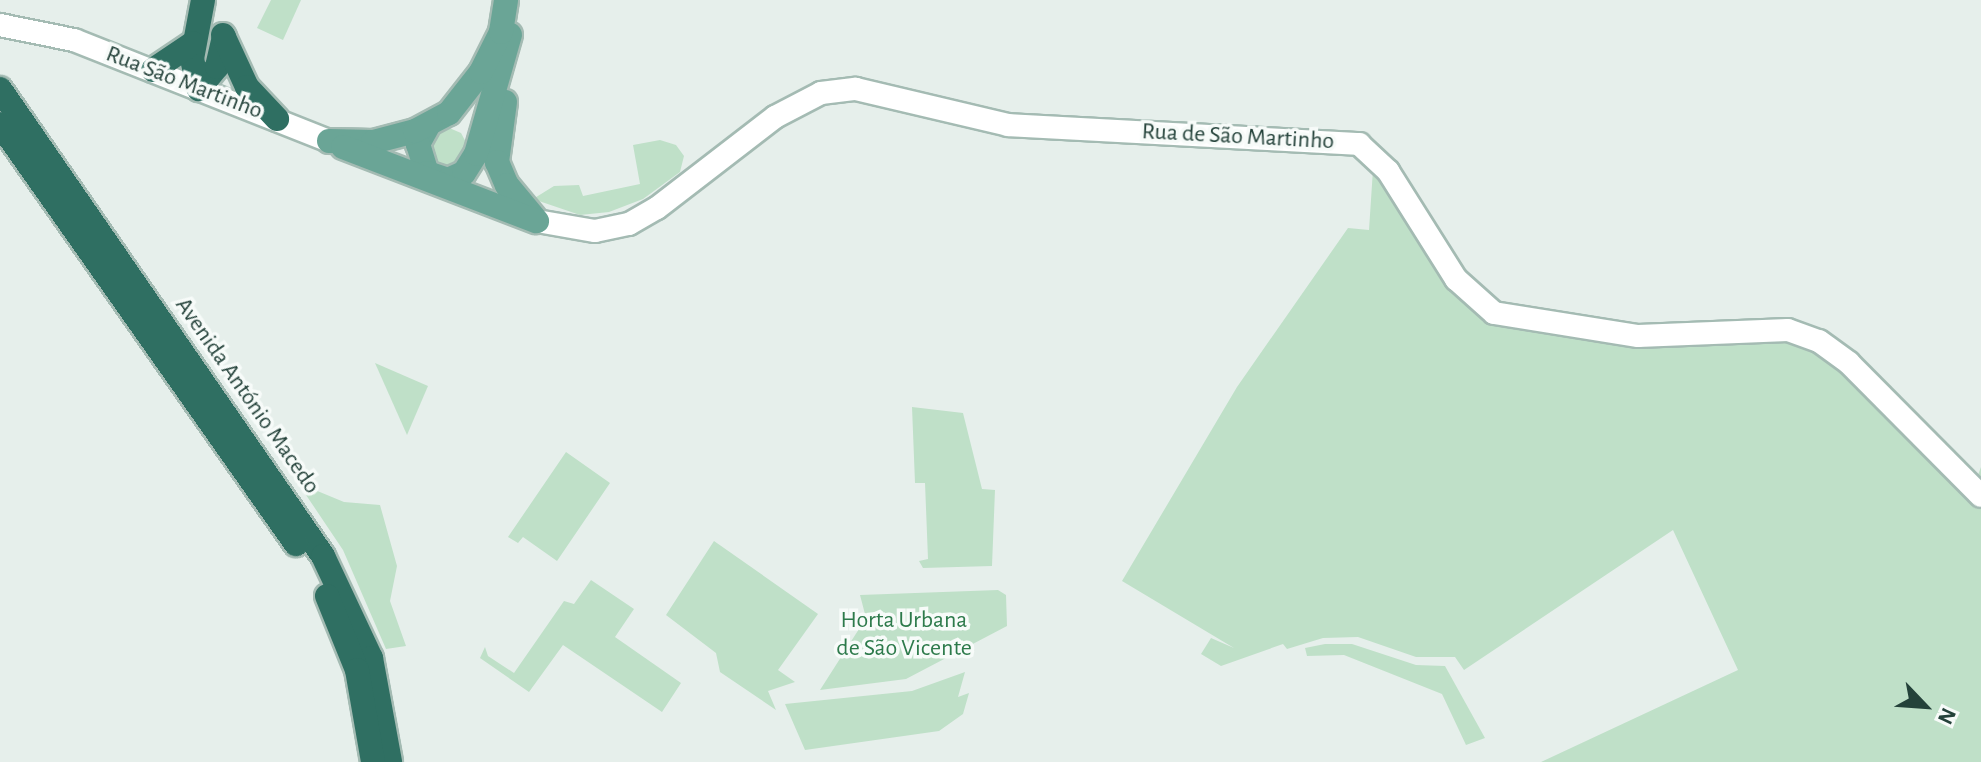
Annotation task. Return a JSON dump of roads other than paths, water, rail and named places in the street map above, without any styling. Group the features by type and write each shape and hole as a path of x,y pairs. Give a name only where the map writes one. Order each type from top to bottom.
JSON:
{"highway":[{"path":"153,70 207,21"},
{"path":"199,89 217,67 207,21"},
{"path":"207,21 247,87 277,119"},
{"name":"Avenida António Macedo","path":"0,89 330,568 371,658 381,757"},
{"name":"Avenida António Macedo","path":"0,124 306,559 357,670 381,757"}],"main road":[{"path":"508,0 501,32 481,72 432,124 418,144 438,176 464,173 477,150 510,33"},
{"path":"508,0 512,59 497,162 524,213"},
{"path":"329,141 373,142 432,124 457,121 501,189 524,213"},
{"name":"Rua São Martinho","path":"329,141 524,213"},
{"name":"Rua São Martinho","path":"363,155 438,176 524,213"}],"street":[{"name":"Rua São Martinho","path":"0,25 57,35 329,141"},
{"name":"Rua de São Martinho","path":"524,213 595,231 629,224 657,208 775,117 821,93 856,89 1008,125 1359,144 1388,171 1456,279 1494,313 1638,336 1788,330 1819,341 1849,363 1981,496"}],"park label":[{"name":"Horta Urbana de São Vicente","path":"904,635"}]}
